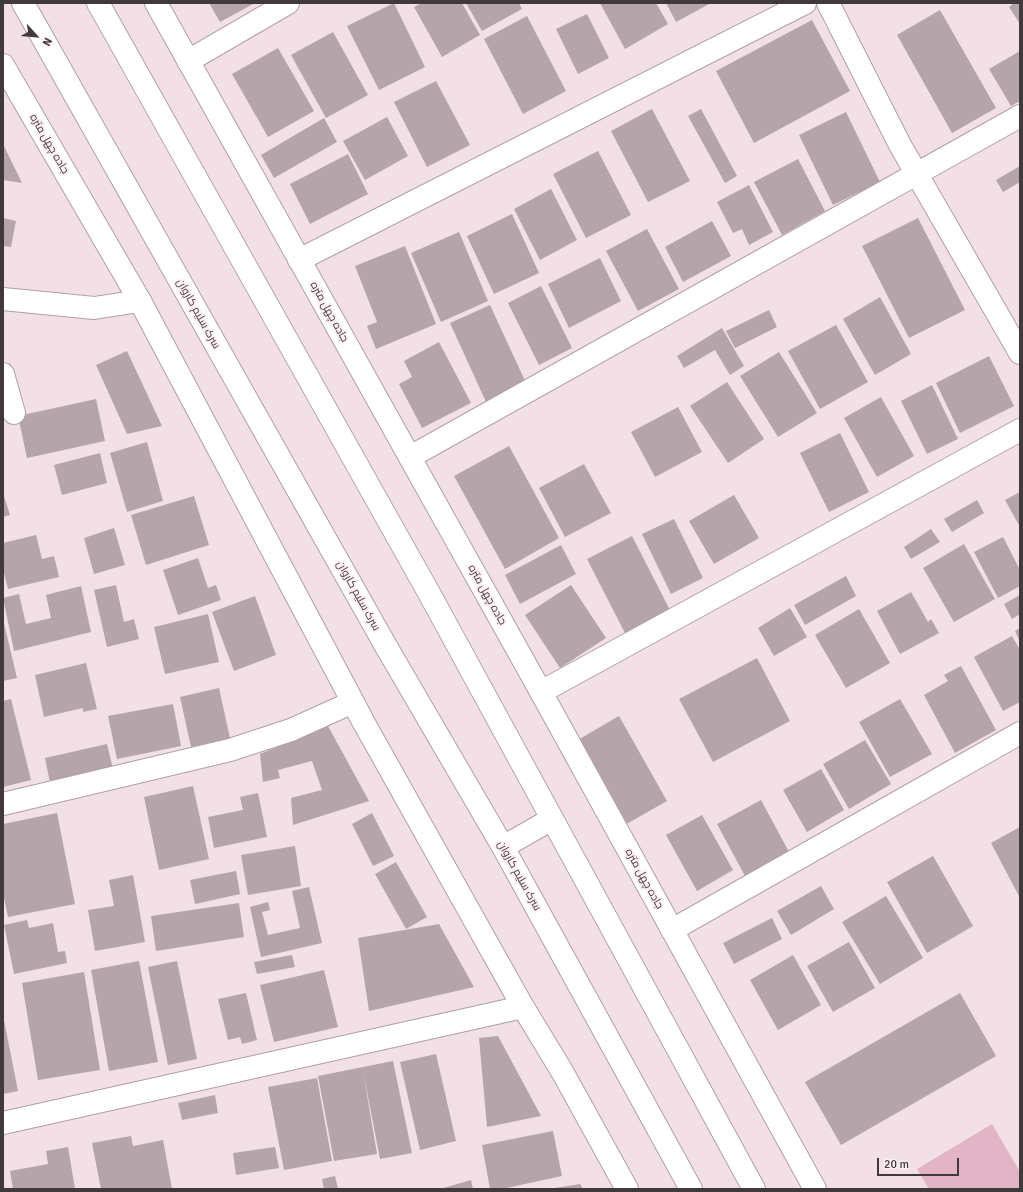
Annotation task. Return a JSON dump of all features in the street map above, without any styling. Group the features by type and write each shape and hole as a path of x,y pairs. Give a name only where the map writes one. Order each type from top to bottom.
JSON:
{"street":[{"name":"سرک سلیم کاروان","path":"23,3 379,634 503,846 691,1189"},
{"path":"98,3 429,593 754,1189"},
{"name":"جاده چهل متره","path":"156,3 541,692 815,1189"},
{"path":"188,61 288,3"},
{"path":"299,260 805,3"},
{"path":"828,3 900,145 1020,353"},
{"name":"جاده چهل متره","path":"3,65 140,301 353,702 523,1008 563,1073 627,1189"},
{"path":"410,457 1020,116"},
{"path":"3,299 94,308 140,301"},
{"path":"3,374 14,413"},
{"path":"541,692 1020,430"},
{"path":"3,804 230,750 290,730 353,702"},
{"path":"672,930 1020,733"},
{"path":"503,846 552,819"},
{"path":"3,1123 523,1008"}],"shaded area":[{"path":"992,1124 1020,1172 1020,1189 929,1189 917,1169"}],"building":[{"path":"209,3 255,3 220,22"},
{"path":"394,3 425,67 379,90 347,26"},
{"path":"422,3 462,3 480,35 442,57 414,7"},
{"path":"466,3 519,3 522,9 482,31"},
{"path":"600,3 656,3 668,24 625,49"},
{"path":"666,3 711,3 676,22"},
{"path":"1014,3 1020,3 1020,24 1009,7"},
{"path":"940,10 996,108 952,133 897,35"},
{"path":"587,14 609,58 578,74 556,29"},
{"path":"527,16 566,91 523,114 484,39"},
{"path":"812,20 850,91 754,143 716,71"},
{"path":"333,32 368,95 326,118 291,55"},
{"path":"278,48 314,111 268,137 232,74"},
{"path":"1020,51 1020,101 1011,106 989,69"},
{"path":"436,81 470,145 427,167 394,102"},
{"path":"652,109 690,181 648,202 611,131"},
{"path":"701,109 737,176 725,183 688,116"},
{"path":"846,112 880,182 833,205 799,135"},
{"path":"387,117 408,156 365,180 343,141"},
{"path":"324,118 337,142 274,178 261,155"},
{"path":"4,146 22,183 3,180"},
{"path":"598,151 631,215 586,238 553,174"},
{"path":"348,154 368,194 310,224 290,184"},
{"path":"798,159 825,211 782,235 754,182"},
{"path":"1020,166 1020,182 1003,192 996,180"},
{"path":"749,185 773,232 749,245 742,229 733,233 717,202"},
{"path":"551,189 577,240 540,260 514,209"},
{"path":"512,214 539,273 494,294 467,236"},
{"path":"3,218 16,221 11,247 3,246"},
{"path":"918,218 965,310 909,338 862,246"},
{"path":"712,221 731,256 683,282 665,247"},
{"path":"647,229 679,289 638,311 606,251"},
{"path":"459,232 488,301 441,322 411,253"},
{"path":"405,246 436,324 376,349 367,326 377,322 355,266"},
{"path":"600,258 621,301 569,328 548,284"},
{"path":"541,286 572,348 539,365 508,303"},
{"path":"880,297 911,354 875,375 843,319"},
{"path":"490,305 526,383 486,402 450,323"},
{"path":"769,310 777,327 735,348 726,331"},
{"path":"836,325 868,382 820,409 788,351"},
{"path":"722,328 744,366 730,375 715,350 684,368 677,356"},
{"path":"439,342 471,403 422,428 399,384 412,377 404,361"},
{"path":"127,351 162,426 127,434 96,365"},
{"path":"779,352 817,413 778,437 740,376"},
{"path":"989,356 1014,406 960,433 936,383"},
{"path":"727,382 764,439 728,463 690,406"},
{"path":"932,385 958,439 927,454 901,401"},
{"path":"881,397 914,456 877,477 844,418"},
{"path":"96,399 105,441 27,458 18,416"},
{"path":"678,407 702,452 655,477 631,432"},
{"path":"840,433 869,492 829,512 800,453"},
{"path":"147,442 163,501 127,512 110,453"},
{"path":"509,446 559,538 505,569 454,476"},
{"path":"100,453 107,483 62,495 54,465"},
{"path":"584,464 611,513 565,537 539,488"},
{"path":"1020,492 1020,527 1005,500"},
{"path":"3,493 10,515 3,517"},
{"path":"734,495 759,538 714,564 689,521"},
{"path":"194,496 209,545 146,565 131,515"},
{"path":"977,500 984,513 952,532 944,519"},
{"path":"674,519 703,578 671,594 642,534"},
{"path":"114,528 125,565 94,574 84,538"},
{"path":"931,529 940,542 911,559 904,547"},
{"path":"36,535 42,559 54,556 59,577 8,589 3,569 3,543"},
{"path":"632,536 671,612 626,635 587,559"},
{"path":"1003,537 1020,570 1020,586 998,598 974,552"},
{"path":"964,544 995,599 954,622 923,568"},
{"path":"561,545 576,574 520,604 505,575"},
{"path":"198,558 208,588 216,585 221,600 178,615 163,570"},
{"path":"846,576 856,596 805,625 794,605"},
{"path":"116,585 124,622 134,619 139,639 107,647 94,590"},
{"path":"571,585 606,638 560,668 525,615"},
{"path":"81,586 91,632 14,651 3,598 19,594 26,624 51,618 46,595"},
{"path":"911,592 928,622 931,619 939,633 900,654 877,611"},
{"path":"1020,595 1020,614 1012,619 1004,604"},
{"path":"255,596 276,655 234,671 212,612"},
{"path":"790,608 807,637 774,656 758,628"},
{"path":"859,609 890,663 846,688 815,635"},
{"path":"208,614 219,662 165,674 154,627"},
{"path":"3,619 17,678 3,681"},
{"path":"1020,628 1020,642 1015,631"},
{"path":"1012,636 1020,650 1020,702 1003,711 974,657"},
{"path":"757,658 790,721 713,762 679,699"},
{"path":"86,663 97,709 83,712 83,708 44,717 35,675"},
{"path":"961,666 996,730 955,753 924,695 948,681 944,675"},
{"path":"219,688 230,738 191,747 180,697"},
{"path":"11,699 31,780 3,787 3,701"},
{"path":"900,699 932,754 890,777 859,722"},
{"path":"173,704 181,746 117,759 108,716"},
{"path":"619,716 667,801 623,826 576,741"},
{"path":"328,726 369,801 293,825 291,798 322,790 312,761 278,770 280,778 263,782 260,754"},
{"path":"865,740 891,784 849,809 823,764"},
{"path":"107,744 113,769 50,783 45,758"},
{"path":"821,769 844,810 807,832 783,790"},
{"path":"193,786 209,859 159,870 144,797"},
{"path":"258,793 267,837 214,848 208,817 243,810 240,797"},
{"path":"761,800 789,852 745,876 717,824"},
{"path":"57,813 75,904 8,917 3,893 3,824"},
{"path":"372,813 394,856 373,866 352,824"},
{"path":"702,815 733,870 697,891 666,835"},
{"path":"1020,827 1020,898 991,843"},
{"path":"295,846 301,886 248,895 241,855"},
{"path":"933,856 973,926 927,953 887,882"},
{"path":"396,862 427,917 406,929 375,874"},
{"path":"236,871 240,894 195,904 190,880"},
{"path":"133,875 145,942 95,951 88,910 114,906 109,880"},
{"path":"821,886 834,909 791,935 777,911"},
{"path":"309,887 322,943 261,957 250,907 268,902 270,910 262,912 268,935 300,928 292,891"},
{"path":"886,896 923,958 880,984 842,922"},
{"path":"239,903 244,937 156,951 151,916"},
{"path":"772,918 782,939 734,964 723,943"},
{"path":"27,920 29,928 53,923 58,952 65,951 67,963 14,974 4,925"},
{"path":"439,924 474,987 369,1011 358,938"},
{"path":"849,942 875,988 833,1012 807,966"},
{"path":"292,955 295,967 257,974 254,962"},
{"path":"793,955 821,1005 778,1030 750,980"},
{"path":"139,961 158,1062 109,1071 91,970"},
{"path":"177,961 197,1059 168,1065 148,967"},
{"path":"324,970 338,1027 274,1042 260,985"},
{"path":"84,972 100,1070 38,1080 22,983"},
{"path":"246,993 257,1040 242,1044 240,1037 228,1040 218,999"},
{"path":"960,993 996,1056 841,1145 805,1082"},
{"path":"3,1015 18,1091 3,1094"},
{"path":"498,1036 541,1116 487,1127 479,1038"},
{"path":"436,1054 456,1141 420,1150 400,1062"},
{"path":"393,1061 412,1153 380,1159 363,1071 377,1154 334,1161 318,1076"},
{"path":"317,1078 332,1161 284,1170 268,1087"},
{"path":"215,1095 218,1113 182,1120 178,1103"},
{"path":"553,1131 562,1176 502,1189 490,1189 482,1145"},
{"path":"131,1136 133,1146 163,1140 172,1189 101,1189 92,1143"},
{"path":"68,1147 75,1189 13,1189 10,1171 48,1164 46,1151"},
{"path":"275,1147 279,1168 236,1175 233,1153"},
{"path":"335,1176 338,1189 324,1189 322,1179"},
{"path":"471,1180 473,1189 440,1189"},
{"path":"580,1184 583,1189 555,1189 555,1188"}]}
